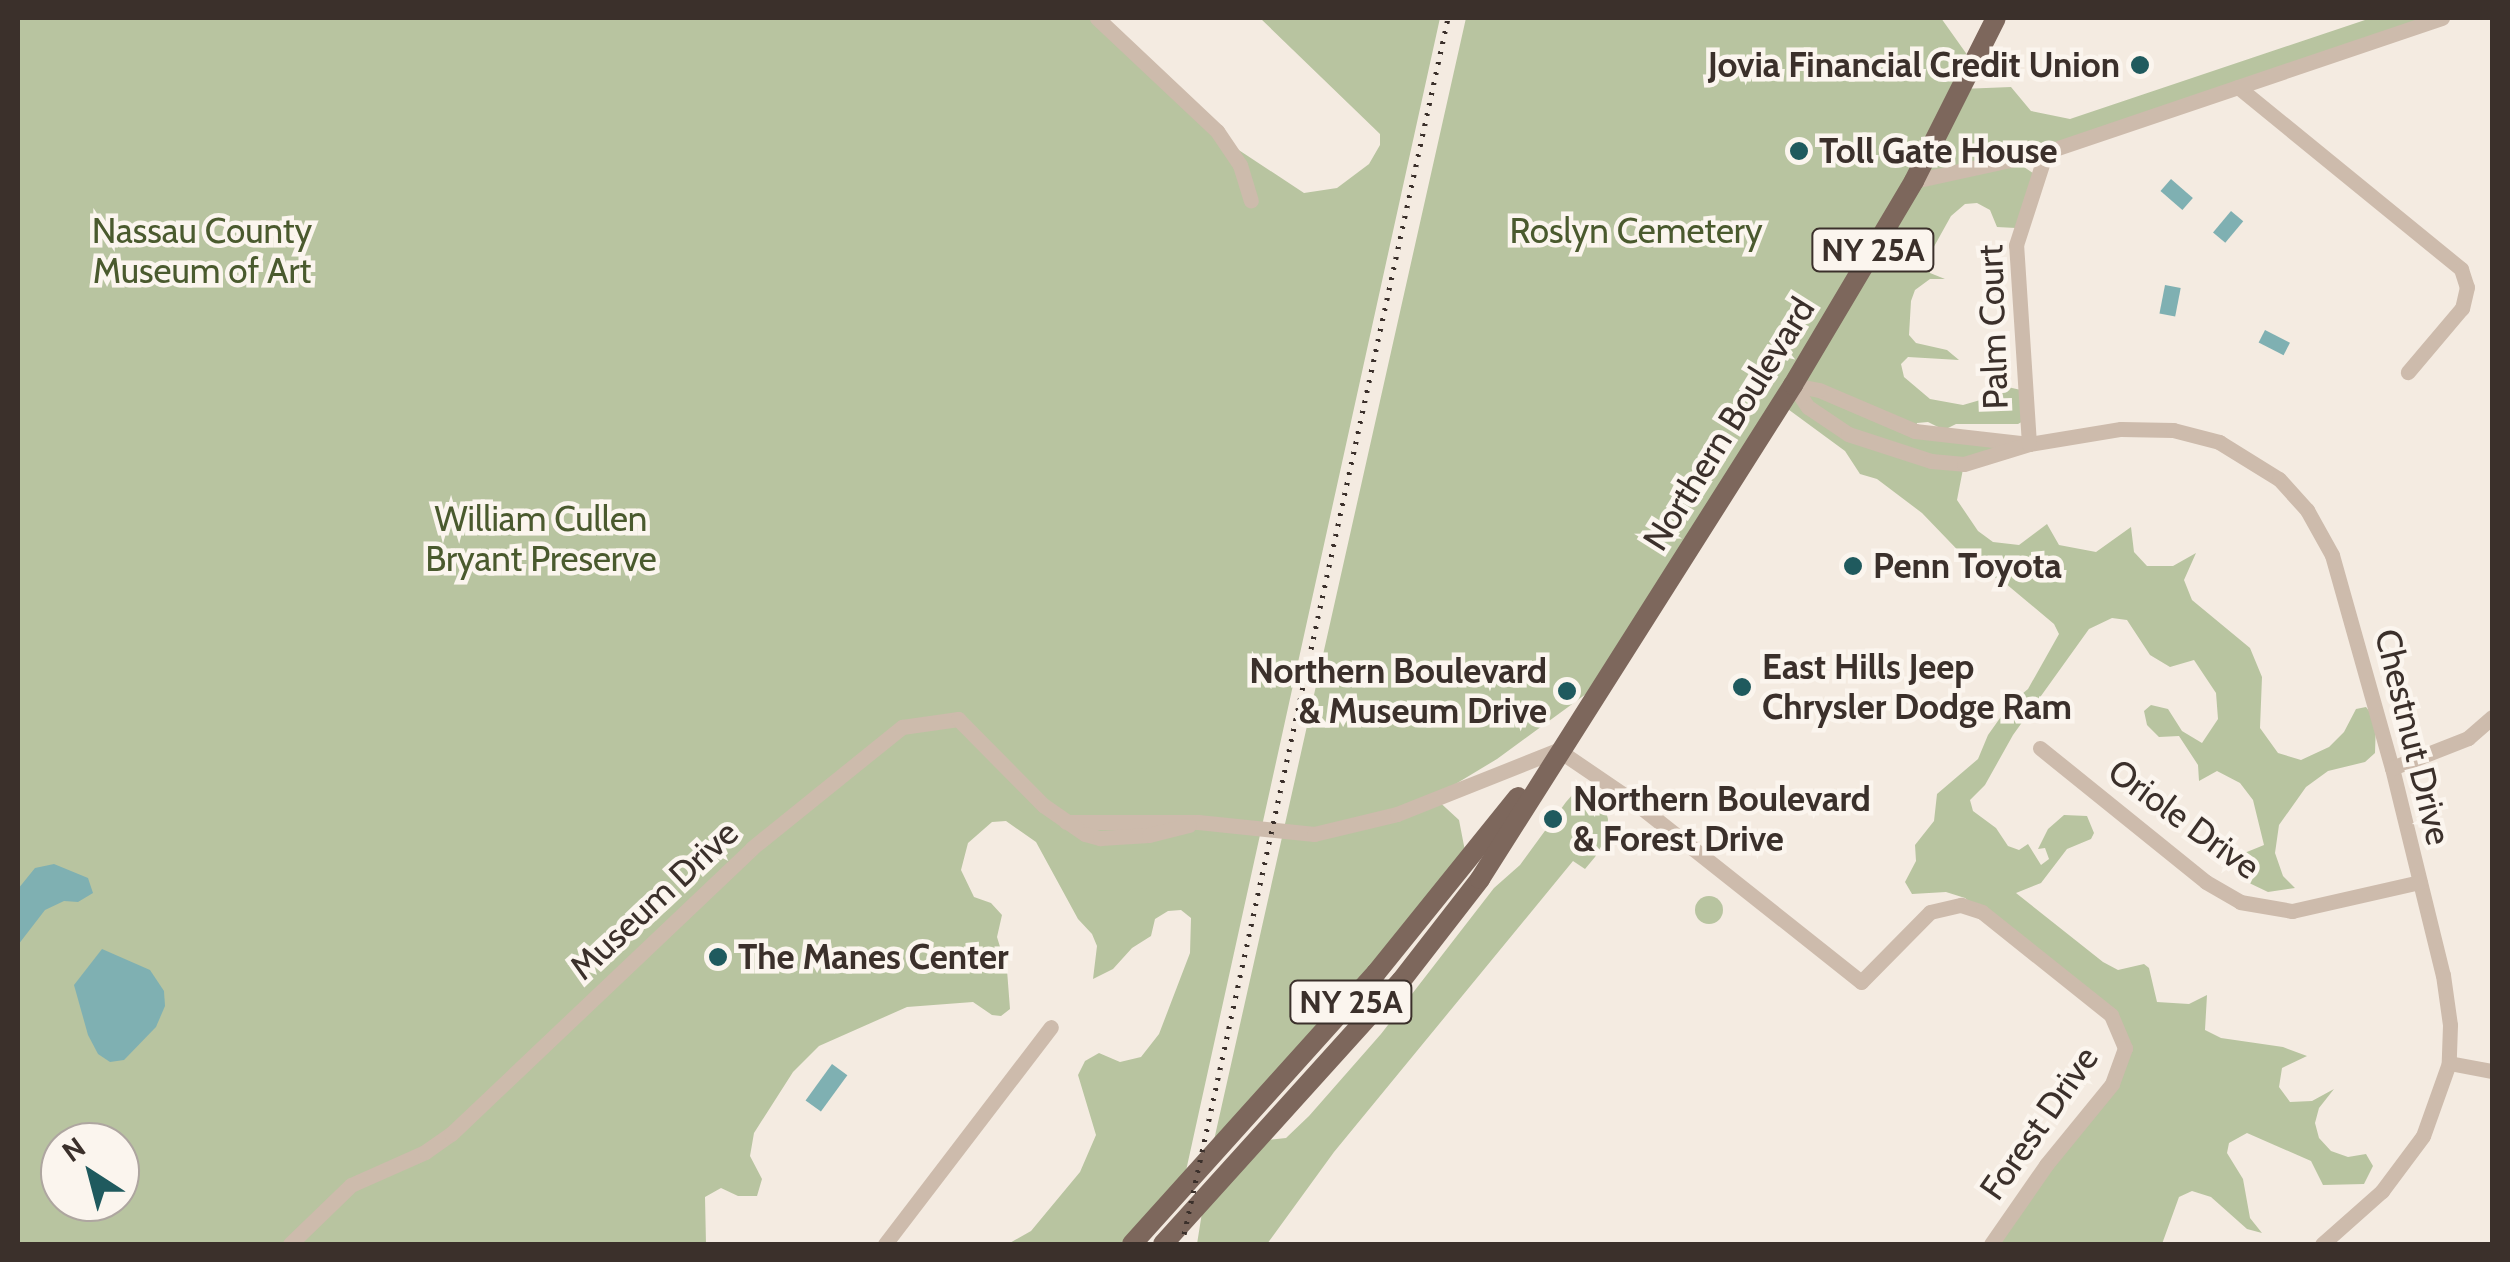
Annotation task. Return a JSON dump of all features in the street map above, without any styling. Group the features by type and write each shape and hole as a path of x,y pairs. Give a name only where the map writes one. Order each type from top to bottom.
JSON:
{"main road":[{"name":"Northern Boulevard","path":"1163,1244 1401,981 1480,879 1558,750 1793,385 1914,181 1996,18"},
{"name":"Northern Boulevard","path":"1132,1244 1376,973 1558,750"}],"street":[{"path":"1097,18 1217,131 1240,166 1251,200"},
{"path":"1914,181 2046,152 2442,18"},
{"path":"2238,87 2461,269 2466,286 2462,308 2408,372"},
{"name":"Palm Court","path":"2029,444 2016,244 2046,152"},
{"name":"Chestnut Drive","path":"1793,385 1819,390 1916,430 2029,444"},
{"name":"Chestnut Drive","path":"1793,385 1808,407 1829,424 1896,453 1964,464 2029,444 2121,429 2173,430 2237,450 2279,480 2307,510 2332,554 2392,768 2448,998 2449,1063 2426,1128 2398,1173 2322,1244"},
{"path":"2392,768 2468,738 2492,716"},
{"name":"Museum Drive","path":"290,1244 350,1185 425,1152 451,1134 752,848 893,732 921,722 958,719 1066,822 1198,822 1297,835 1352,827 1558,750"},
{"name":"Oriole Drive","path":"2040,748 2206,882 2240,902 2292,911 2420,882"},
{"name":"Forest Drive","path":"1558,750 1633,801 1861,982 1930,912 1961,905 1982,912 2111,1015 2123,1036 2122,1064 1991,1244"},
{"path":"885,1244 1050,1028"},
{"path":"2449,1063 2492,1072"}],"green space":[{"name":"William Cullen Bryant Preserve","path":"18,18 1092,18 1213,133 1304,193 1337,188 1369,164 1380,145 1380,134 1260,18 1440,18 1182,1189 1132,1244 1008,1244 1031,1231 1080,1172 1096,1135 1078,1075 1085,1061 1099,1053 1120,1062 1141,1057 1159,1034 1190,953 1191,918 1181,910 1168,911 1155,919 1151,936 1132,948 1113,969 1093,979 1097,946 1036,842 1006,821 992,822 968,843 961,870 974,897 991,903 1002,915 997,937 1007,970 1010,1009 1001,1016 992,1015 973,1002 907,1007 819,1046 793,1072 754,1133 750,1156 762,1179 757,1196 738,1196 721,1188 705,1197 706,1244 18,1244"},
{"name":"Roslyn Cemetery","path":"1466,18 1941,18 1973,63 1961,89 2011,87 2031,111 2070,119 2371,18 2443,18 2004,165 2021,165 2036,175 2016,228 1997,227 1990,210 1977,203 1965,204 1951,216 1926,261 1930,273 1945,279 1930,279 1915,290 1911,301 1909,335 1916,343 1947,350 1959,360 1908,357 1901,364 1904,377 1930,399 1963,405 1994,396 2003,386 2021,390 2029,418 2018,424 1956,424 1944,430 1928,422 1917,423 1916,430 2029,444 1964,464 1957,500 1978,531 1993,542 2019,545 2047,524 2059,545 2096,552 2131,527 2134,552 2147,566 2173,566 2196,553 2184,580 2192,600 2250,648 2262,677 2260,728 2278,753 2301,760 2329,747 2344,732 2356,709 2366,707 2376,720 2375,753 2365,762 2328,771 2306,787 2279,825 2275,853 2283,876 2295,888 2268,892 2245,881 2236,867 2242,854 2264,845 2253,800 2240,783 2217,771 2199,781 2198,765 2179,736 2159,737 2147,725 2144,711 2151,705 2168,709 2182,731 2202,743 2218,719 2216,693 2194,660 2170,667 2150,655 2127,620 2112,618 2089,629 2013,735 1985,785 1970,800 1973,811 1996,828 2008,846 2019,850 2028,844 2041,865 2049,859 2045,848 2038,849 2048,829 2064,815 2087,816 2094,833 2091,839 2067,849 2041,883 2016,893 2103,962 2118,970 2144,964 2149,968 2157,1002 2189,1004 2207,995 2205,1030 2221,1038 2283,1047 2307,1056 2282,1068 2279,1087 2290,1102 2312,1101 2334,1089 2319,1108 2315,1123 2319,1138 2331,1151 2348,1157 2366,1154 2373,1166 2364,1184 2323,1185 2311,1161 2247,1133 2229,1143 2227,1153 2243,1179 2250,1218 2262,1233 2247,1229 2211,1197 2192,1191 2179,1197 2162,1244 1991,1244 2122,1064 2111,1015 1965,898 1946,892 1912,894 1905,882 1916,861 1915,845 1934,821 1937,794 1978,759 1988,735 2010,704 2028,689 2059,634 2054,624 2005,583 1973,566 1922,513 1877,479 1860,474 1845,451 1781,404 1601,683 1497,759 1434,797 1459,820 1466,856 1210,1158"},
{"path":"1593,793 1603,801 1608,819 1607,836 1595,857 1585,869 1573,861 1334,1152 1267,1244 1197,1244 1204,1200 1258,1141 1286,1138 1309,1116 1381,1034 1494,888 1520,865 1573,794"},
{"path":"1709,896 1719,900 1723,910 1719,920 1709,924 1699,920 1695,910 1699,900"}],"water":[{"path":"2171,179 2193,198 2182,210 2161,191"},
{"path":"2231,211 2243,221 2225,243 2213,232"},
{"path":"2165,285 2181,288 2175,317 2159,313"},
{"path":"2265,330 2290,343 2284,355 2259,342"},
{"path":"54,864 88,878 93,893 78,902 64,901 45,910 18,945 18,889 35,868"},
{"path":"102,949 150,970 164,991 165,1006 156,1027 124,1060 110,1062 98,1054 88,1035 74,985"},
{"path":"832,1064 847,1075 821,1112 806,1100"}],"railway":[{"path":"1182,1244 1448,18"}],"place":[{"name":"Jovia Financial Credit Union","path":"2140,65"},
{"name":"Toll Gate House","path":"1799,151"},
{"name":"Penn Toyota","path":"1853,566"},
{"name":"East Hills Jeep Chrysler Dodge Ram","path":"1742,687"},
{"name":"Northern Boulevard & Museum Drive","path":"1567,691"},
{"name":"Northern Boulevard & Forest Drive","path":"1553,819"},
{"name":"The Manes Center","path":"718,957"}],"park label":[{"name":"Nassau County Museum of Art","path":"202,251"}]}
